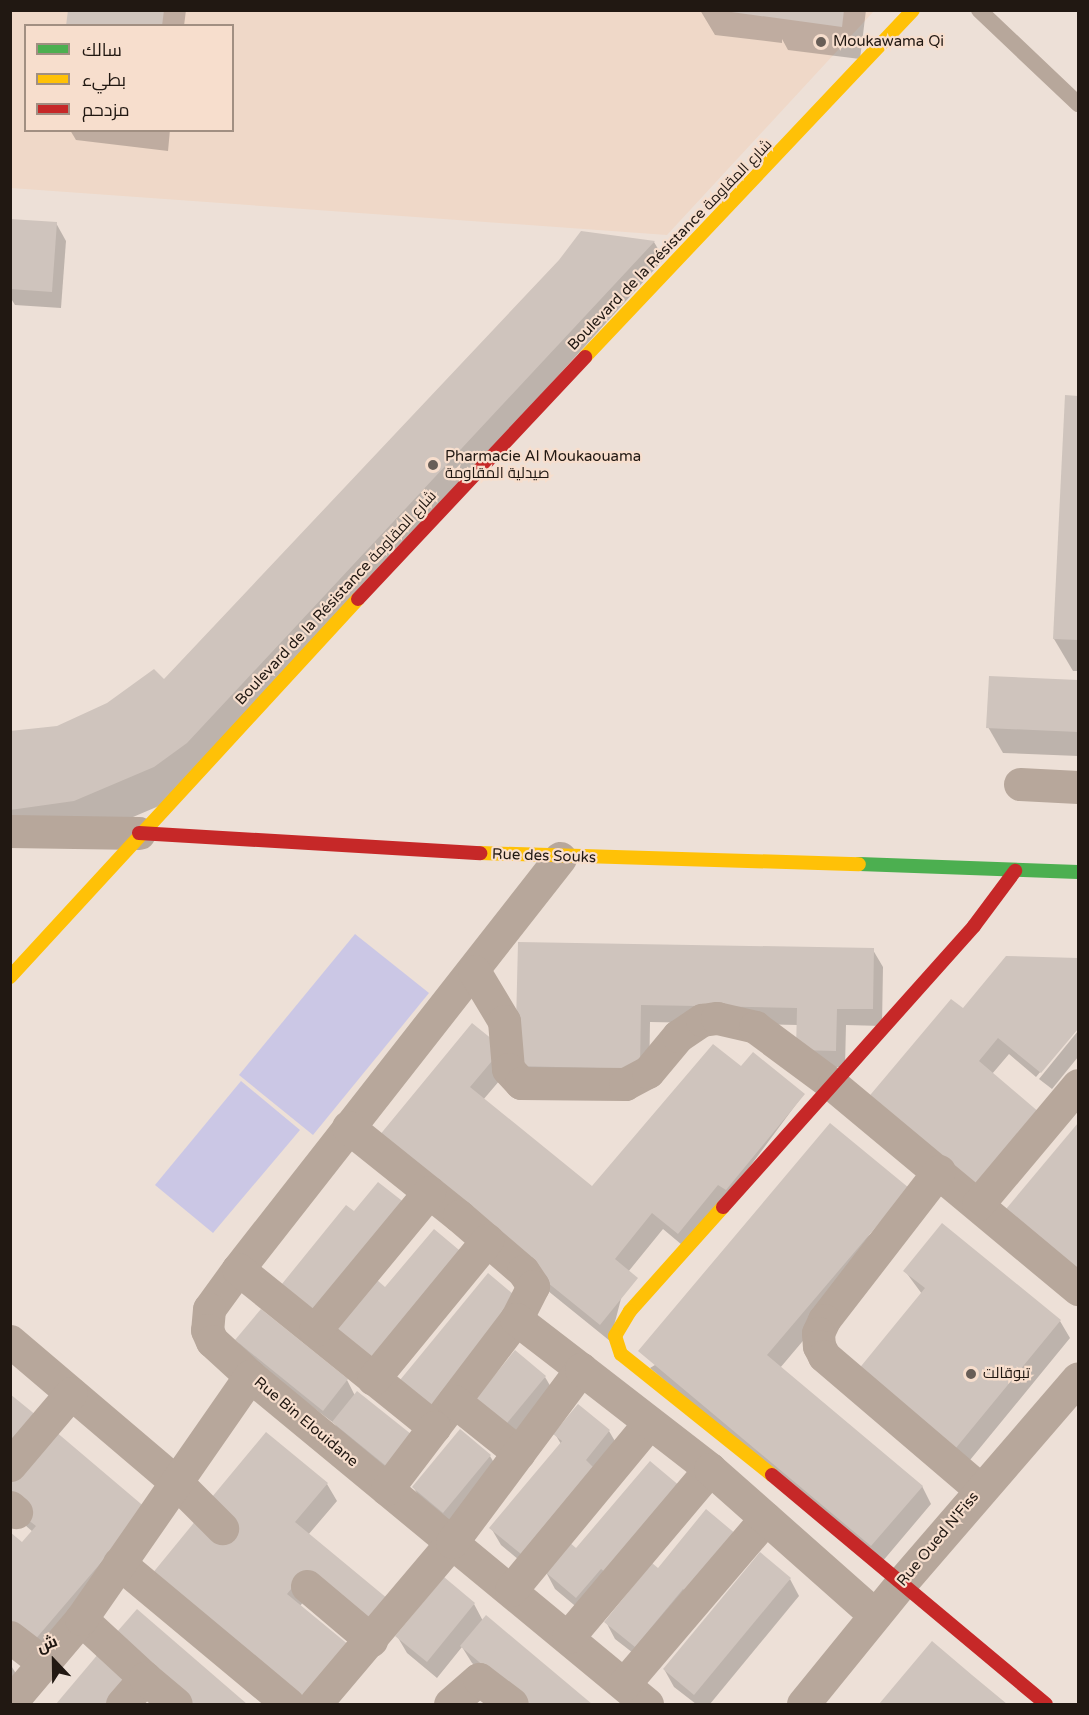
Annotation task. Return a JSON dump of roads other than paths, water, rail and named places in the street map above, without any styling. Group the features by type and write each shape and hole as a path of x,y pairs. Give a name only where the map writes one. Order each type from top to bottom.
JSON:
{"street":[{"name":"Boulevard de la Résistance شارع المقاومة","path":"10,977 88,895 139,833 913,10"},
{"path":"1020,784 1078,788"},
{"name":"Rue des Souks","path":"10,831 139,833 560,858 927,865 1015,871 1078,872"},
{"path":"250,1376 212,1341 207,1330 209,1309 348,1127 474,971 560,858"},
{"path":"1015,871 974,926 630,1311 615,1336 621,1354 902,1582 1034,1701"},
{"path":"474,971 504,1021 508,1070 521,1083 625,1084 639,1079 689,1026 717,1018 755,1027 833,1084 1078,1289"},
{"path":"978,1204 1078,1085"},
{"path":"348,1127 487,1240 531,1281 532,1292 516,1319 387,1489"},
{"path":"939,1172 824,1320 818,1333 819,1346 824,1356 981,1490"},
{"path":"315,1330 429,1192"},
{"path":"373,1379 487,1240"},
{"path":"238,1269 434,1427"},
{"path":"516,1319 710,1469 875,1615"},
{"path":"10,1341 177,1483 222,1528"},
{"path":"315,1704 452,1542 581,1370"},
{"name":"Rue Bin Elouidane","path":"10,1703 81,1619 250,1376 636,1694"},
{"name":"Rue Oued N'Fiss","path":"803,1704 902,1582 1078,1378"},
{"path":"10,1465 71,1393"},
{"path":"454,1401 519,1453"},
{"path":"511,1590 649,1424"},
{"path":"568,1637 710,1469"},
{"path":"636,1694 766,1518"},
{"path":"119,1563 276,1701"},
{"path":"307,1586 371,1640"},
{"path":"81,1619 176,1704"},
{"path":"10,1637 45,1664"},
{"path":"122,1704 145,1677"},
{"path":"450,1704 479,1679 512,1704"}],"lane":[{"path":"979,10 1078,104"}],"place":[{"name":"Moukawama Qi","path":"821,42"},
{"name":"Pharmacie Al Moukaouama صيدلية المقاومة","path":"433,465"},
{"name":"تبوقالت","path":"971,1374"}]}
